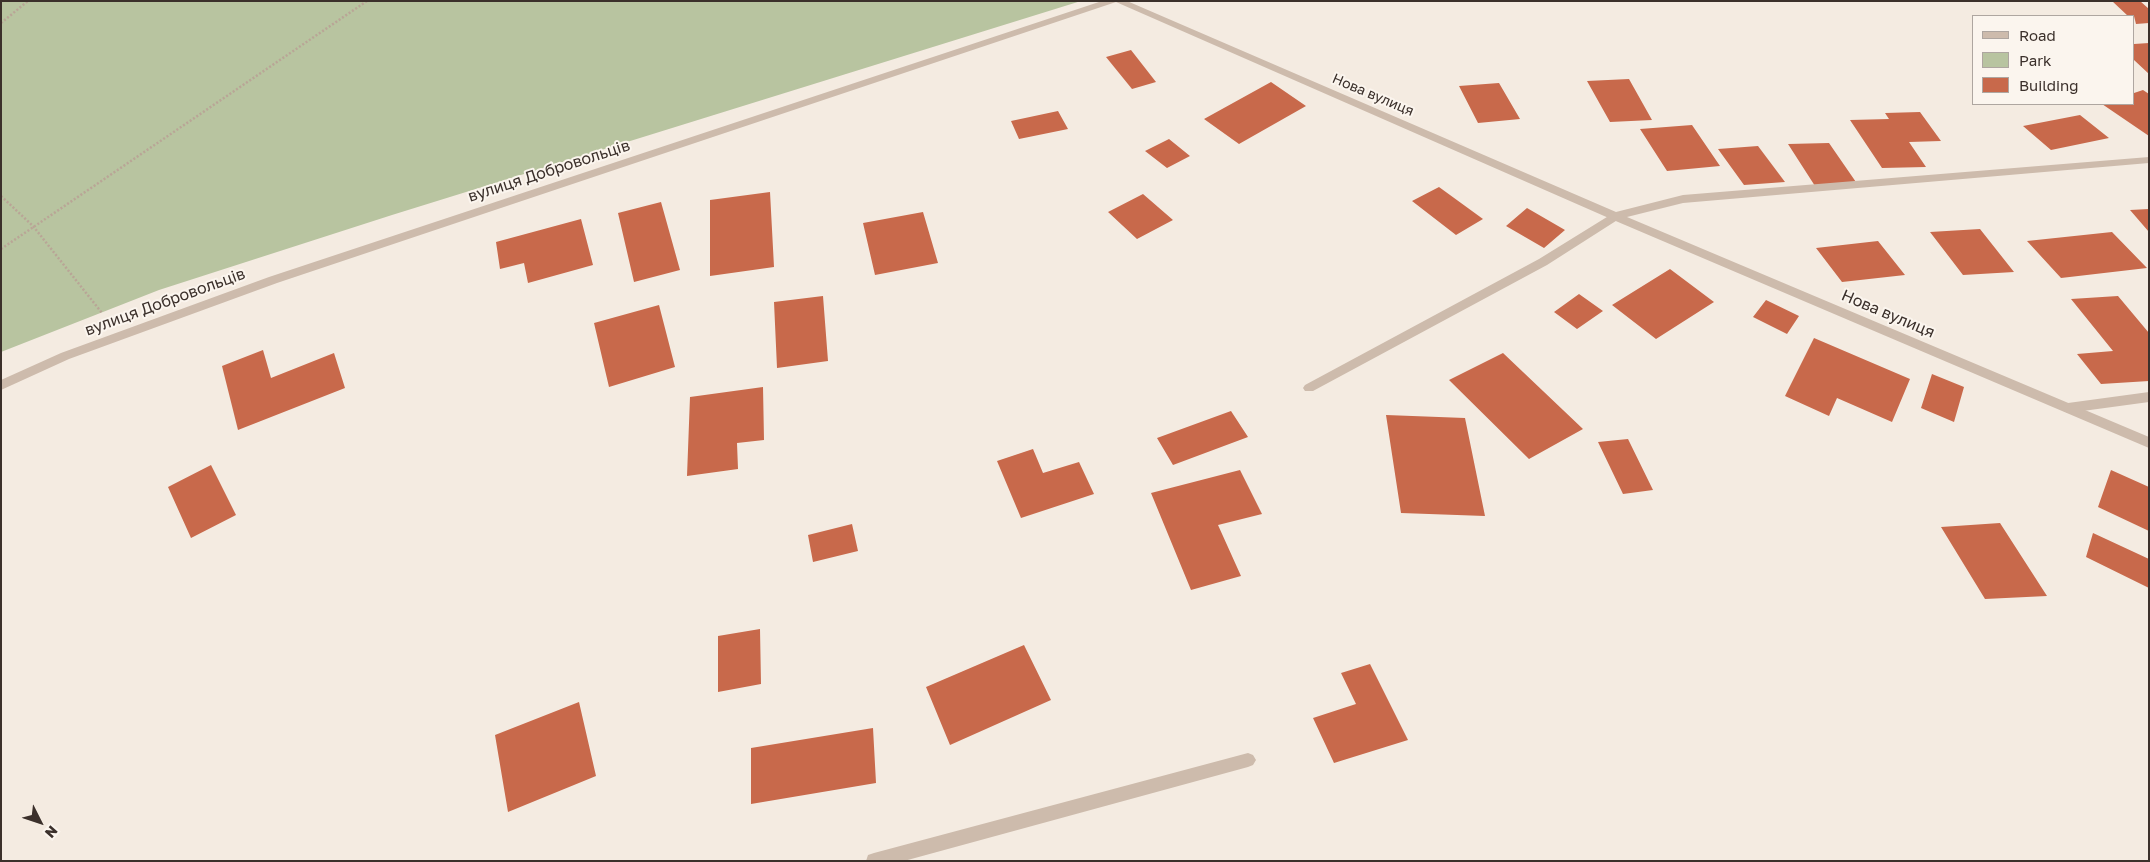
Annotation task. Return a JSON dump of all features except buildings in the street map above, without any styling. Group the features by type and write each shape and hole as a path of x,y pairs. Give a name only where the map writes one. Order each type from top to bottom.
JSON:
{"street":[{"name":"вулиця Добровольців","path":"1,385 65,356 273,280 1112,1"},
{"name":"Нова вулиця","path":"1119,1 1615,216 2149,443"},
{"path":"1309,388 1543,262 1615,216 1683,199 2149,160"},
{"path":"2068,408 2149,397"},
{"path":"874,861 1248,760"}],"path":[{"path":"1,23 28,1"},
{"path":"1,249 367,1"},
{"path":"1,196 33,226 120,337"}],"green space":[{"path":"1,1 1081,1 392,215 159,290 1,352"}]}
